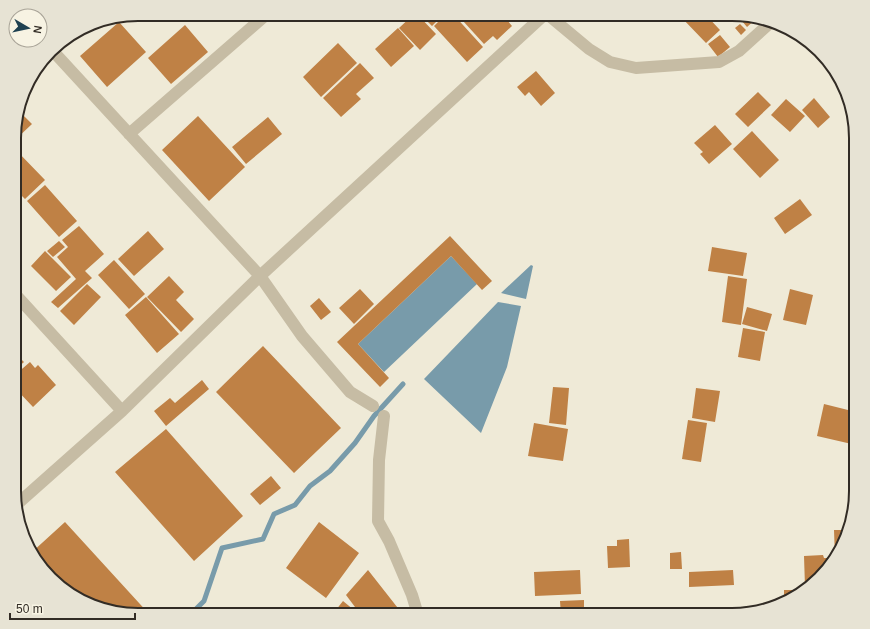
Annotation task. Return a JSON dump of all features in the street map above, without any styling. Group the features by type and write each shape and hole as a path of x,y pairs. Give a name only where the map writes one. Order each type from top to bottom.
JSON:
{"street":[{"path":"129,134 259,21"},
{"path":"21,500 122,411 260,276 538,21"},
{"path":"555,21 589,49 610,62 636,68 719,62 738,51 767,27"},
{"path":"56,55 260,276 302,336 350,392 373,406"},
{"path":"21,301 122,411"},
{"path":"384,416 380,460 378,521 389,541 412,595 416,608"}],"water":[{"path":"451,256 477,284 384,372 358,344"},
{"path":"531,265 533,266 526,299 501,293"},
{"path":"498,302 521,306 507,367 481,433 424,379"}],"building":[{"path":"406,21 424,21 436,34 420,50 399,28"},
{"path":"427,21 437,21 432,26"},
{"path":"439,21 459,21 483,47 467,62 434,26"},
{"path":"463,21 508,21 512,26 497,40 493,36 484,44"},
{"path":"685,21 712,21 720,30 706,43"},
{"path":"742,21 752,23 747,27"},
{"path":"119,22 146,52 107,87 80,56"},
{"path":"740,24 746,30 741,35 735,28"},
{"path":"185,25 208,52 171,84 148,58"},
{"path":"398,28 414,46 391,67 375,49"},
{"path":"720,35 730,47 718,57 708,44"},
{"path":"338,43 357,63 321,97 303,77"},
{"path":"360,63 374,78 356,94 361,99 341,117 323,98"},
{"path":"536,71 555,93 541,106 529,92 525,96 517,87"},
{"path":"758,92 771,105 748,127 735,114"},
{"path":"814,98 830,117 818,128 802,110"},
{"path":"786,99 805,116 790,132 771,115"},
{"path":"23,115 32,124 21,134"},
{"path":"198,116 245,167 209,201 162,150"},
{"path":"268,117 282,134 246,164 232,147"},
{"path":"715,125 732,144 709,164 700,154 703,152 694,143"},
{"path":"752,131 779,160 760,178 733,149"},
{"path":"21,155 45,180 25,199 21,195"},
{"path":"45,185 77,221 59,237 27,201"},
{"path":"800,199 812,215 785,234 774,218"},
{"path":"79,226 104,254 85,271 92,278 58,308 51,302 76,279 57,257 68,247 62,240"},
{"path":"148,231 164,249 134,276 118,259"},
{"path":"450,236 492,281 482,290 451,256 358,344 389,378 380,387 337,342"},
{"path":"59,241 65,247 53,257 47,251"},
{"path":"712,247 747,253 743,276 708,271"},
{"path":"45,251 71,277 56,291 31,266"},
{"path":"114,260 145,294 129,309 98,275"},
{"path":"169,276 184,292 176,300 194,319 181,332 147,297"},
{"path":"728,276 747,279 741,325 722,322"},
{"path":"87,284 101,297 74,325 60,311"},
{"path":"360,289 374,304 354,324 339,308"},
{"path":"790,289 813,295 806,325 783,320"},
{"path":"146,297 179,334 157,353 125,315"},
{"path":"319,298 331,312 321,320 310,306"},
{"path":"747,307 772,314 767,331 742,324"},
{"path":"743,328 765,332 760,361 738,357"},
{"path":"263,346 341,428 294,473 216,392"},
{"path":"30,362 35,368 38,365 56,385 33,407 21,394 21,370"},
{"path":"202,380 209,389 166,426 154,411 170,398 175,403"},
{"path":"553,387 569,388 566,425 549,423"},
{"path":"696,388 720,391 715,422 692,418"},
{"path":"824,404 849,410 849,443 817,436"},
{"path":"688,420 707,423 701,462 682,459"},
{"path":"534,423 568,429 563,461 528,456"},
{"path":"166,429 243,516 194,561 115,472"},
{"path":"271,476 281,488 260,505 250,494"},
{"path":"65,522 144,608 115,606 93,599 80,592 55,574 36,548"},
{"path":"319,522 359,553 326,598 286,568"},
{"path":"834,530 842,530 840,536 835,546"},
{"path":"629,539 630,567 608,568 607,546 617,546 617,540"},
{"path":"681,552 682,569 670,569 670,553"},
{"path":"823,555 824,558 827,558 815,574 805,582 804,556"},
{"path":"368,570 398,608 356,608 346,595"},
{"path":"580,570 581,594 535,596 534,572"},
{"path":"733,570 734,585 689,587 689,572"},
{"path":"784,590 794,590 784,596"},
{"path":"584,600 584,608 560,608 560,601"},
{"path":"343,601 352,608 338,608"}],"waterway":[{"path":"197,608 204,601 222,548 263,539 274,514 295,505 310,486 330,471 355,443 374,416 403,384"}]}
